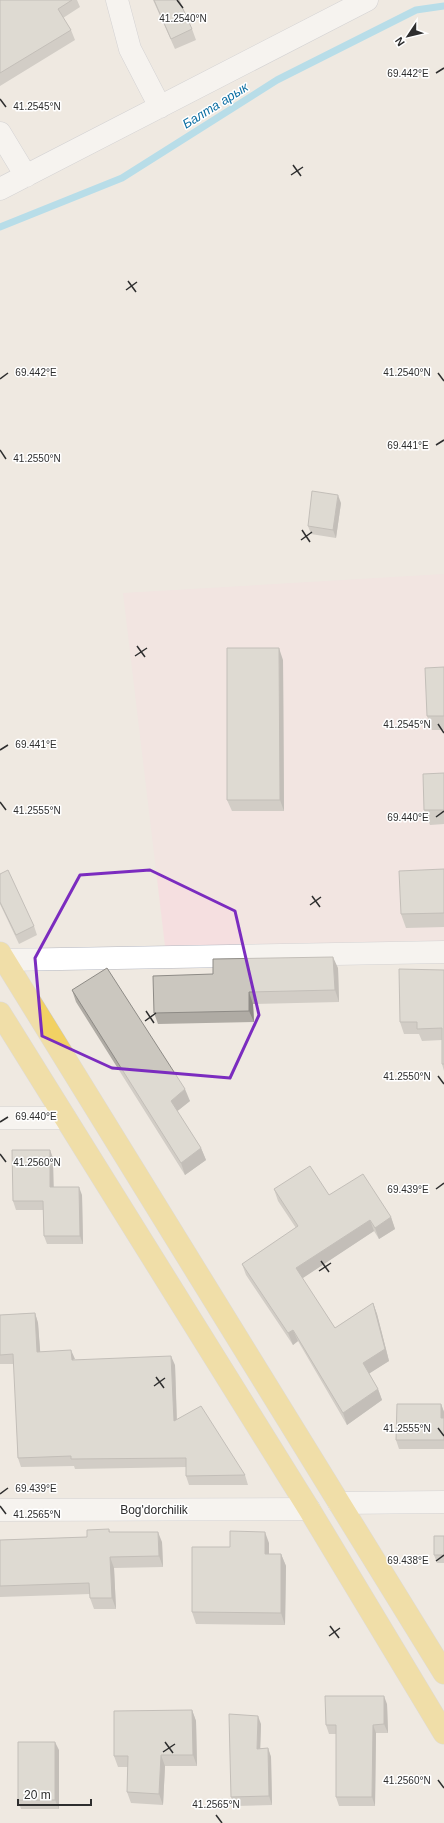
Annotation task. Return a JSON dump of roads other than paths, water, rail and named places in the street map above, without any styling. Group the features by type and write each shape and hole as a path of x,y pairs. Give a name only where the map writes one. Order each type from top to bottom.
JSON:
{"main road":[{"path":"2,956 444,1673"},
{"path":"0,1013 309,1509 444,1733"}],"street":[{"path":"117,0 130,49 160,107"},
{"path":"0,189 367,0"},
{"path":"0,133 26,176"},
{"path":"2,956 444,952"},
{"path":"0,1118 65,1118"},
{"path":"339,1503 444,1502"},
{"name":"Bog'dorchilik","path":"0,1510 309,1509"}],"waterway":[{"name":"Балта арык","path":"0,227 122,178 277,80 416,10 444,6"}]}
